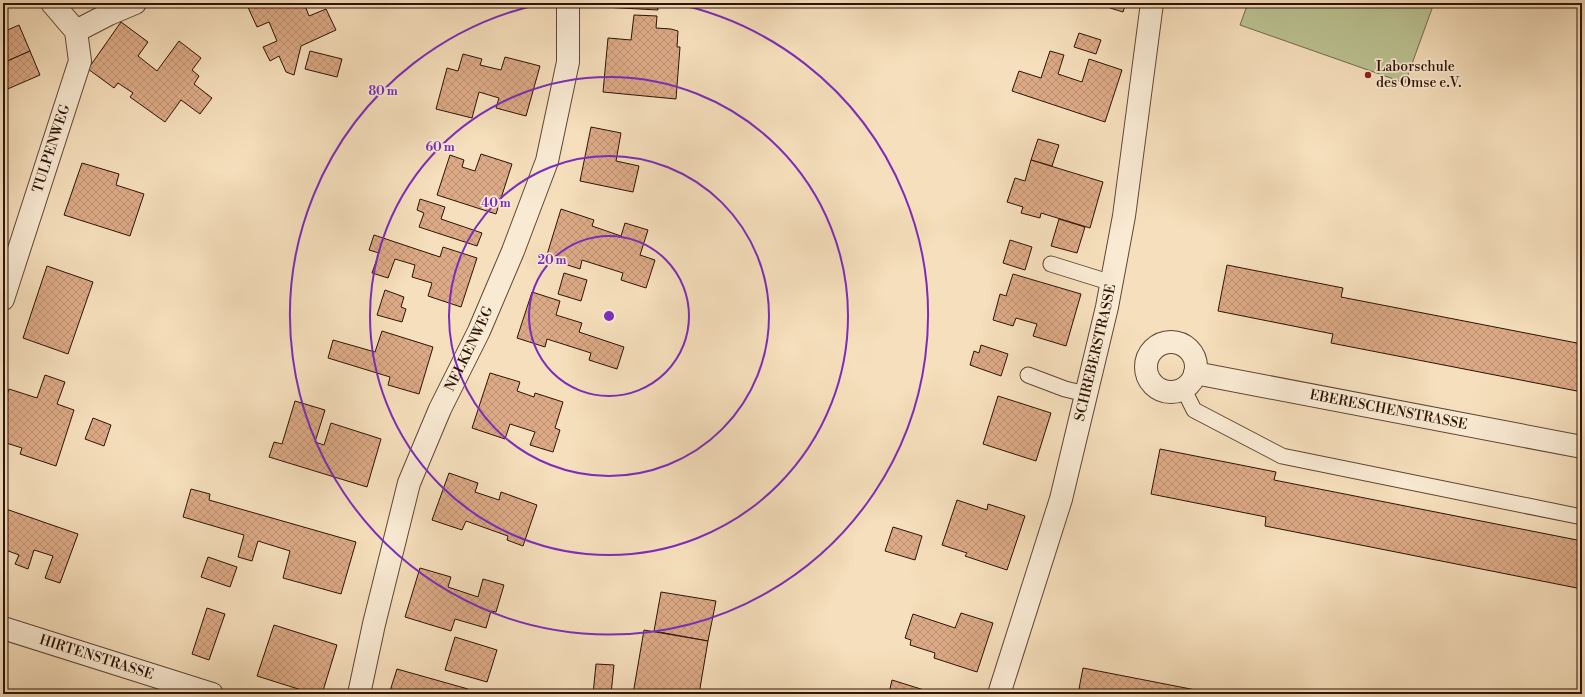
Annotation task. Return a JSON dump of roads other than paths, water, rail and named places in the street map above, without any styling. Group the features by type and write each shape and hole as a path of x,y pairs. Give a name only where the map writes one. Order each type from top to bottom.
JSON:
{"street":[{"path":"52,3 76,31 108,14 135,3"},
{"name":"NELKENWEG","path":"359,694 374,624 409,482 440,409 479,331 513,252 548,160 568,62 568,3"},
{"name":"SCHREBERSTRASSE","path":"999,694 1061,499 1112,283 1124,216 1152,3"},
{"name":"TULPENWEG","path":"3,299 80,61 76,31"},
{"name":"EBERESCHENSTRASSE","path":"1189,381 1582,447"},
{"name":"HIRTENSTRASSE","path":"3,628 212,694"}],"lane":[{"path":"1051,264 1112,283"},
{"path":"1028,375 1065,389 1086,394"},
{"path":"1189,381 1194,410 1282,456 1582,517"}],"place":[{"name":"Laborschule des Omse e.V.","path":"1368,75"}]}
